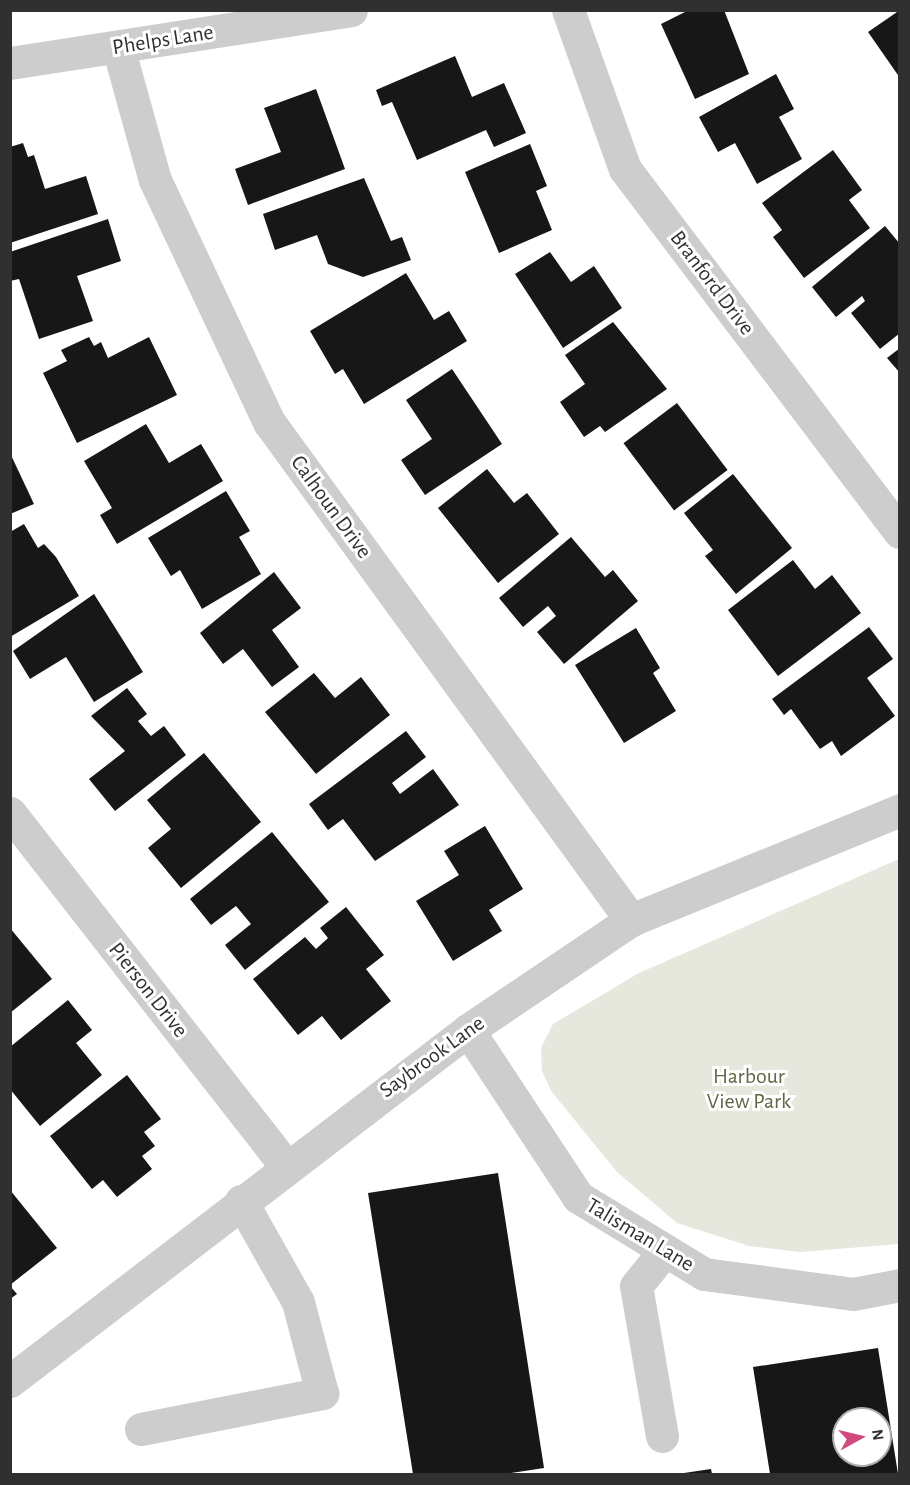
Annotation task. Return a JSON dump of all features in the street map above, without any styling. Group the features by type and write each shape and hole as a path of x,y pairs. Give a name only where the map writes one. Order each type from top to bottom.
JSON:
{"street":[{"name":"Phelps Lane","path":"10,63 351,10"},
{"name":"Branford Drive","path":"568,10 625,169 900,531"},
{"name":"Calhoun Drive","path":"118,46 155,180 269,422 632,920"},
{"name":"Saybrook Lane","path":"10,1381 286,1166 468,1030 632,920 900,810"},
{"name":"Pierson Drive","path":"10,813 286,1166"},
{"name":"Talisman Lane","path":"468,1030 578,1197 704,1274 853,1294 900,1285"},
{"path":"141,1429 322,1393 298,1302 241,1201"},
{"path":"662,1436 636,1286 665,1250"}],"green space":[{"name":"Harbour View Park","path":"899,859 899,1244 800,1252 749,1246 677,1223 617,1172 551,1091 542,1071 541,1048 553,1024 639,973"}],"building":[{"path":"689,10 724,10 749,74 695,99 661,24"},
{"path":"900,10 900,78 868,32"},
{"path":"455,56 472,97 504,83 526,133 494,147 486,130 417,160 392,102 382,106 376,90"},
{"path":"776,74 794,109 779,117 802,159 757,184 735,143 718,152 699,117"},
{"path":"316,89 345,169 248,205 235,169 281,152 264,108"},
{"path":"23,143 28,157 34,155 45,189 86,176 98,214 10,243 10,147"},
{"path":"530,144 547,186 536,191 552,230 499,253 465,172"},
{"path":"833,150 862,190 849,200 870,228 804,278 773,237 782,230 762,203"},
{"path":"364,178 391,241 402,237 411,260 363,277 328,264 317,235 275,250 263,214"},
{"path":"108,219 121,261 77,276 93,321 39,339 19,279 10,281 10,252"},
{"path":"885,226 900,244 900,333 880,349 851,313 865,301 862,296 836,317 812,287"},
{"path":"550,252 571,282 594,266 622,308 563,348 515,274"},
{"path":"406,273 434,320 449,311 467,341 364,404 343,369 335,374 310,331"},
{"path":"613,322 667,389 605,432 600,426 584,437 560,402 585,384 565,355"},
{"path":"89,337 94,346 101,342 108,358 149,337 177,395 77,443 43,373 67,361 61,350"},
{"path":"900,348 900,373 887,358"},
{"path":"452,369 502,444 425,495 401,460 432,439 406,400"},
{"path":"677,403 728,470 674,510 623,443"},
{"path":"146,424 169,463 201,444 223,481 117,544 100,515 112,508 84,461"},
{"path":"10,453 34,504 10,514"},
{"path":"487,469 514,503 527,493 559,534 498,583 438,508"},
{"path":"733,474 792,548 736,594 705,556 713,550 684,513"},
{"path":"226,491 250,531 239,537 261,574 202,609 180,570 171,576 148,538"},
{"path":"24,524 38,548 44,544 56,557 79,596 10,637 10,532"},
{"path":"571,537 605,577 613,570 638,601 564,664 537,632 556,616 548,606 523,627 499,598"},
{"path":"793,560 815,589 832,575 861,613 778,676 728,610"},
{"path":"274,572 301,608 272,630 299,667 272,687 243,649 223,664 200,633"},
{"path":"94,594 143,672 94,702 66,657 30,679 13,651"},
{"path":"869,627 893,659 867,678 895,716 841,756 832,741 820,749 791,709 784,715 772,699"},
{"path":"636,628 660,668 653,673 676,711 624,743 575,665"},
{"path":"314,673 335,698 361,677 390,715 316,774 265,712"},
{"path":"127,688 147,714 138,721 151,736 164,726 186,755 115,811 89,779 125,751 91,716"},
{"path":"406,731 426,757 392,783 400,794 433,769 459,805 375,861 343,819 328,830 309,804"},
{"path":"204,753 261,822 181,888 148,848 171,829 147,800"},
{"path":"485,826 523,889 489,910 502,931 453,961 416,901 459,875 444,851"},
{"path":"272,832 329,902 245,970 225,945 251,924 236,906 211,925 190,899"},
{"path":"346,907 384,955 366,969 391,1001 341,1040 322,1016 298,1035 253,979 305,937 316,949 328,938 320,928"},
{"path":"10,928 52,979 10,1013"},
{"path":"68,1000 92,1030 76,1043 102,1075 40,1126 10,1089 10,1047"},
{"path":"127,1075 161,1119 144,1132 155,1146 142,1156 152,1169 117,1197 103,1180 92,1189 50,1136"},
{"path":"498,1173 544,1468 504,1474 413,1474 368,1193"},
{"path":"10,1190 57,1248 10,1285"},
{"path":"10,1286 17,1294 10,1299"},
{"path":"878,1348 887,1407 832,1407 832,1467 892,1467 892,1436 898,1474 770,1474 753,1367"},
{"path":"711,1469 712,1474 684,1474 684,1473"}]}
